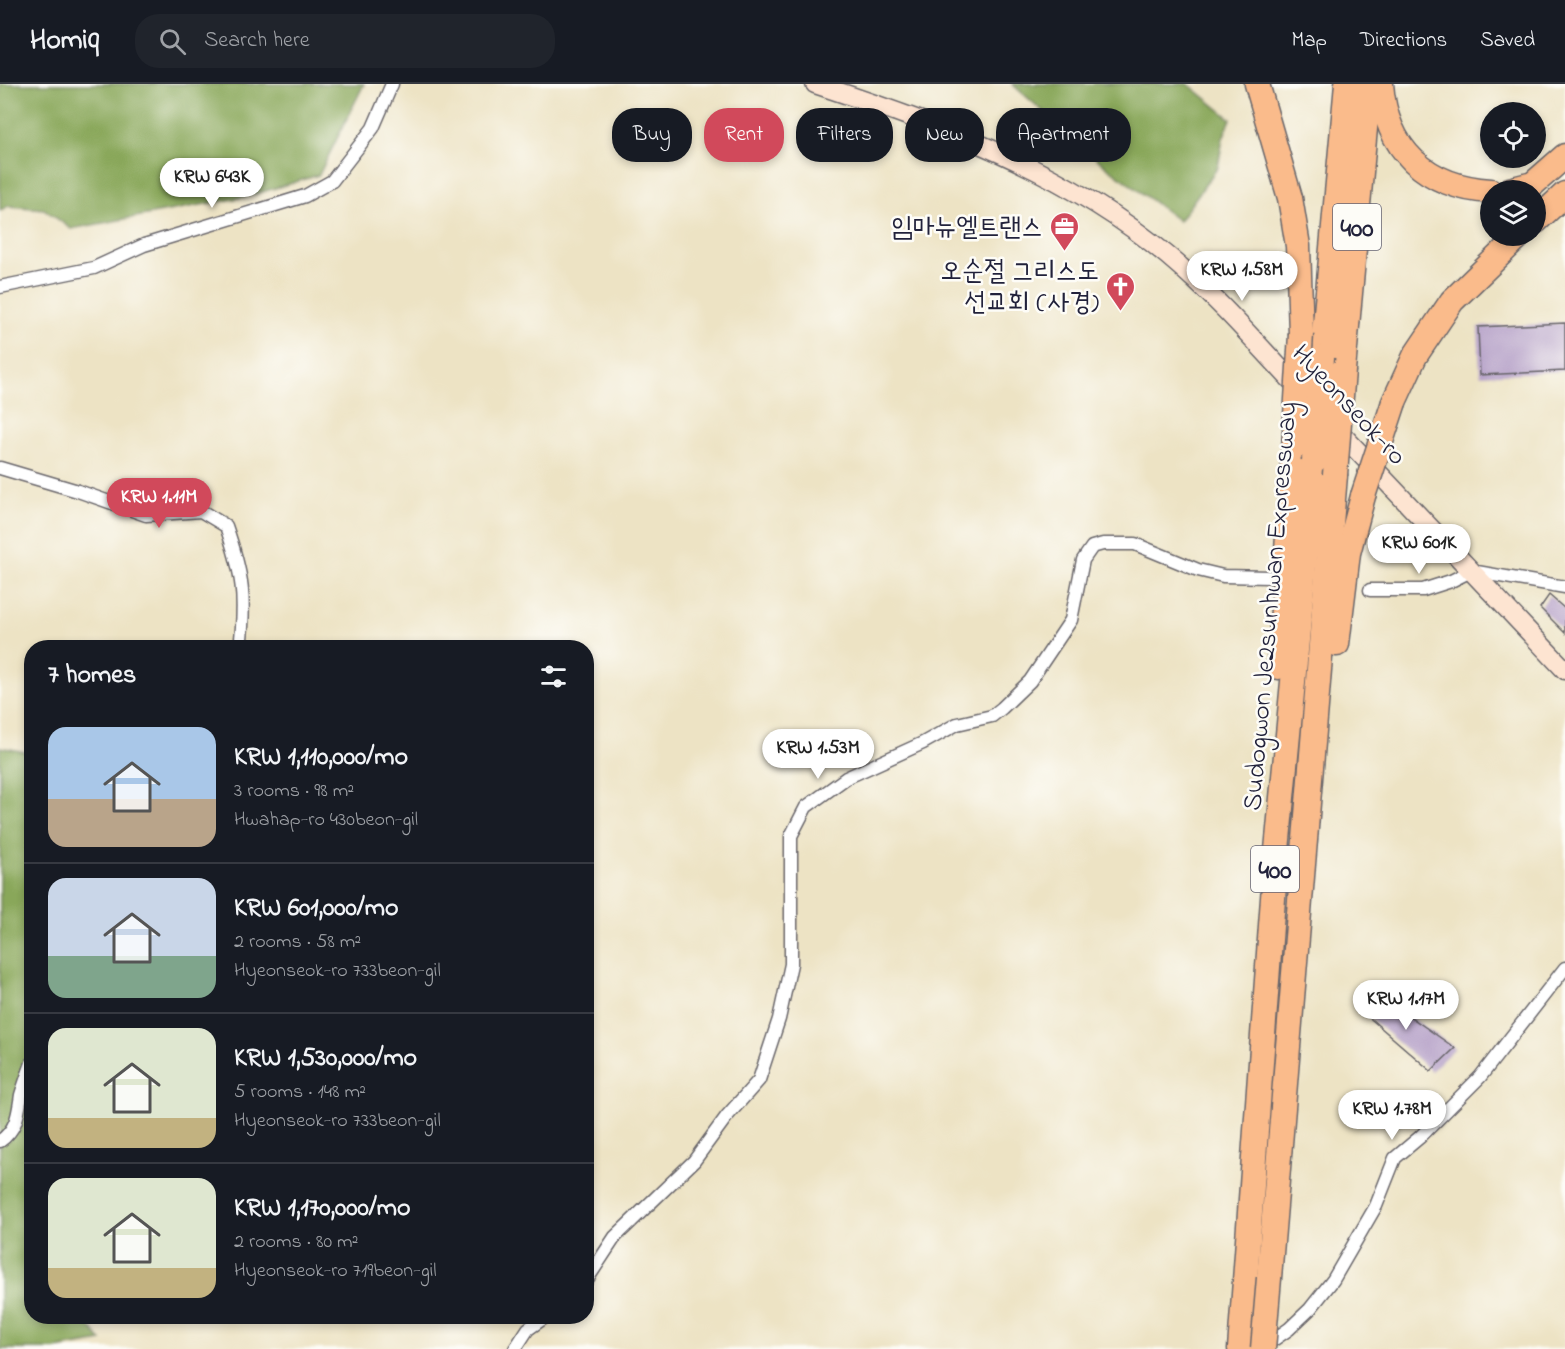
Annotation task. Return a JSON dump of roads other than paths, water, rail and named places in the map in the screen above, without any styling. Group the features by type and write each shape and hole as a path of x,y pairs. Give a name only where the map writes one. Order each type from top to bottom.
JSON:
{"highway":[{"path":"1257,84 1278,151 1294,222 1302,289 1304,454"},
{"name":"Sudogwon Je2sunhwan Expressway","path":"1304,454 1322,357 1347,84"},
{"name":"Sudogwon Je2sunhwan Expressway","path":"1261,1349 1290,1045 1343,370 1369,84"},
{"path":"1381,84 1387,115 1400,147 1420,169 1441,181 1480,190"},
{"path":"1538,180 1565,156"},
{"path":"1546,212 1565,194"},
{"path":"1290,1045 1348,553 1363,496 1394,402 1421,347 1452,301 1510,246"},
{"name":"400","path":"1240,1349 1275,871 1279,678 1304,454"}],"street":[{"path":"0,287 94,268 144,245 305,196 332,181 373,128 392,84"},
{"name":"Hyeonseok-ro","path":"814,84 1015,158 1076,190 1120,218 1200,284 1565,670"},
{"path":"0,468 78,491 146,515 201,511 226,525 243,582 245,605 241,640"},
{"path":"594,1269 615,1237 694,1161 727,1116 759,1080 779,1019 791,964 791,836 806,807 846,778 923,743 957,724 992,716 1002,708 1030,681 1071,620 1079,592 1083,560 1092,548 1103,544 1135,544 1198,570 1223,576 1270,577"},
{"path":"1370,590 1423,590 1451,581 1471,571 1565,587"},
{"path":"1261,1349 1289,1329 1310,1309 1333,1280 1376,1206 1395,1158 1420,1137 1480,1077 1565,968"},
{"path":"0,1141 11,1133 24,1092"},
{"path":"515,1349 528,1329 535,1324"}],"place":[{"name":"임마뉴엘트랜스","path":"1064,252"},
{"name":"오순절 그리스도 선교회 (사경)","path":"1120,312"}]}
